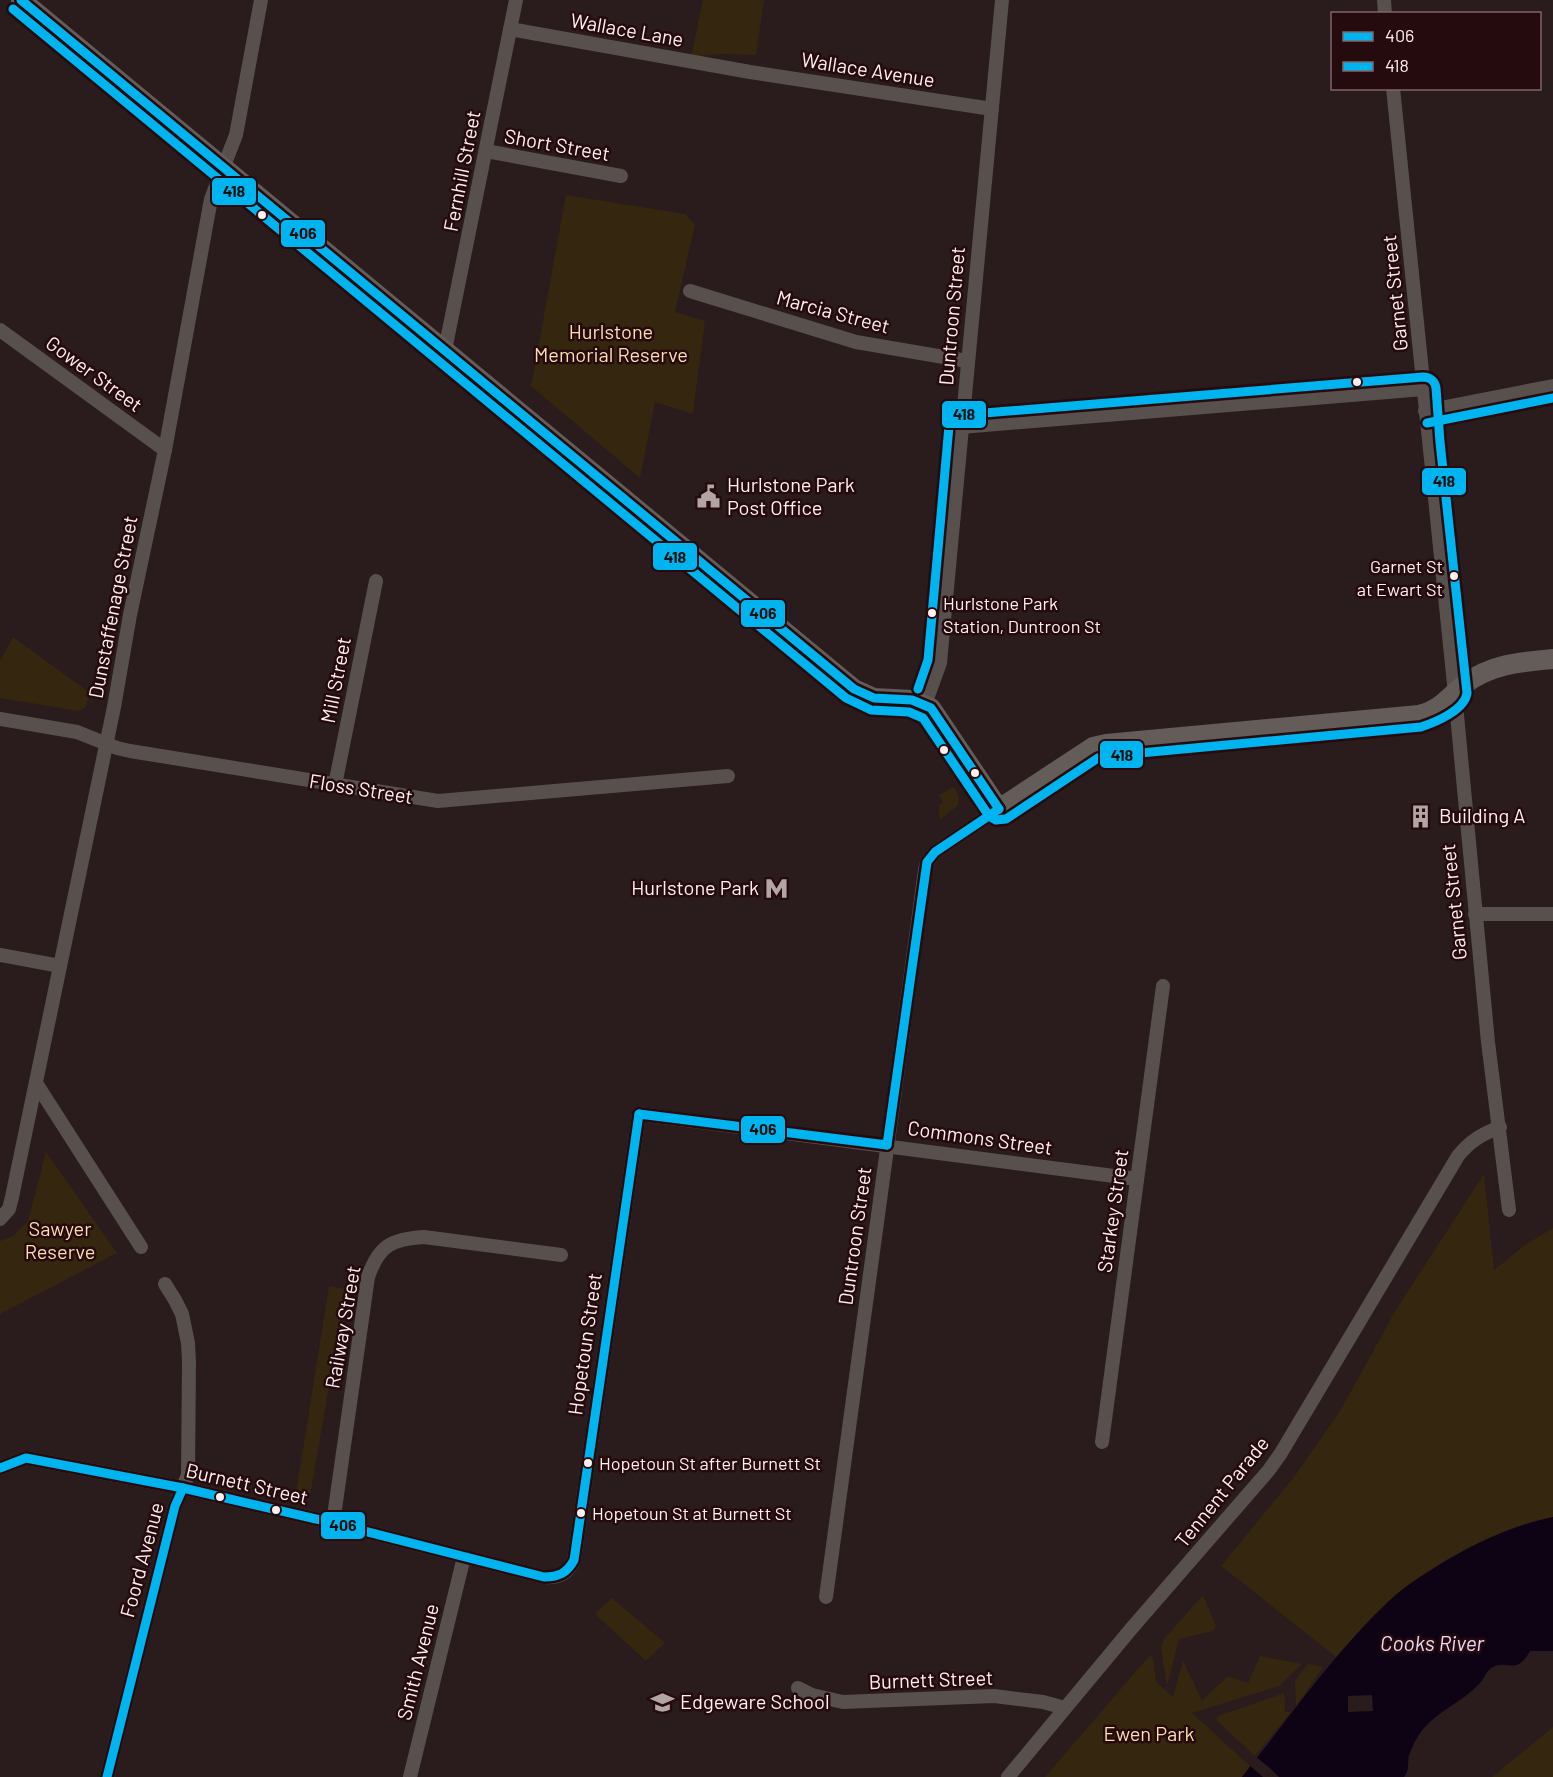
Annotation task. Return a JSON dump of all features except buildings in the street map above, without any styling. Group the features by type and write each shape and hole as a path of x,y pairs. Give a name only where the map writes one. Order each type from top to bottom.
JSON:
{"street":[{"path":"21,0 854,689 874,698 912,700 930,709 999,809 1082,753 1100,746 1419,715 1436,709 1465,684 1489,669 1553,659"},
{"name":"Dunstaffenage Street","path":"0,1219 11,1203 165,450 211,199 236,135 261,0"},
{"name":"Fernhill Street","path":"446,350 516,0"},
{"name":"Duntroon Street","path":"930,709 940,663 1002,0"},
{"name":"Wallace Lane","path":"510,29 738,70"},
{"name":"Wallace Avenue","path":"738,70 992,109"},
{"name":"Garnet Street","path":"1393,90 1488,1042 1509,1210"},
{"name":"Short Street","path":"486,151 621,176"},
{"name":"Marcia Street","path":"690,291 856,342 967,361"},
{"name":"Gower Street","path":"0,330 165,450"},
{"path":"1425,411 1553,386"},
{"path":"962,427 1424,389"},
{"name":"Mill Street","path":"335,785 376,581"},
{"name":"Floss Street","path":"0,719 77,732 130,751 438,801 728,776"},
{"name":"Duntroon Street","path":"826,1597 927,862 935,852 999,809"},
{"path":"1475,914 1553,914"},
{"path":"0,955 60,966"},
{"name":"Starkey Street","path":"1102,1442 1163,986"},
{"path":"36,1083 141,1247"},
{"name":"Commons Street","path":"639,1114 1137,1179"},
{"name":"Hopetoun Street","path":"563,1575 574,1560 639,1114"},
{"name":"Tennent Parade","path":"1008,1777 1131,1629 1269,1470 1458,1156 1477,1137 1500,1127"},
{"name":"Railway Street","path":"333,1524 368,1277 373,1261 386,1246 403,1239 424,1237 561,1256"},
{"name":"Foord Avenue","path":"107,1777 175,1506 188,1475 188,1343 182,1314 165,1284"},
{"name":"Burnett Street","path":"0,1468 26,1458 183,1488 544,1577 553,1578 563,1575"},
{"name":"Smith Avenue","path":"410,1777 464,1557"},
{"name":"Burnett Street","path":"798,1688 812,1695 843,1702 994,1696 1043,1702 1065,1708"}],"green space":[{"path":"703,0 764,0 756,55 721,54 691,57"},
{"name":"Hurlstone Memorial Reserve","path":"566,195 685,214 695,225 675,312 705,321 693,414 655,402 640,478 531,386"},
{"path":"13,637 90,693 86,707 79,711 0,698 0,661"},
{"path":"954,787 959,797 958,805 940,820 939,805 943,802 939,795"},
{"name":"Sawyer Reserve","path":"46,1152 117,1253 0,1314 0,1241 13,1236 28,1221"},
{"path":"1484,1174 1494,1270 1528,1243 1553,1228 1553,1517 1510,1529 1488,1538 1425,1573 1369,1620 1336,1657 1221,1566 1294,1477 1340,1411 1397,1308"},
{"path":"329,1286 346,1289 310,1496 296,1493"},
{"path":"1203,1595 1216,1626 1213,1631 1179,1639 1167,1686 1161,1648 1164,1639"},
{"path":"612,1598 665,1643 646,1661 595,1614"},
{"name":"Ewen Park","path":"1150,1655 1153,1658 1156,1682 1173,1697 1183,1661 1202,1700 1228,1676 1248,1683 1260,1656 1302,1664 1279,1686 1192,1713 1250,1766 1242,1777 1045,1777"},
{"path":"1308,1664 1323,1667 1296,1706 1295,1681"},
{"path":"1284,1693 1285,1712 1291,1712 1255,1756 1216,1720 1218,1716"},
{"path":"1553,1727 1553,1777 1492,1777"}],"water":[{"name":"Cooks River","path":"1553,1517 1553,1651 1530,1651 1520,1663 1511,1666 1496,1665 1491,1668 1472,1690 1423,1729 1409,1755 1408,1769 1404,1777 1242,1777 1330,1665 1368,1622 1399,1592 1478,1543 1522,1525"}],"pier":[{"path":"1372,1695 1373,1711 1348,1712 1348,1696"},
{"path":"1255,1756 1279,1777 1263,1777 1248,1764"}],"transit line":[{"name":"406","path":"21,0 854,689 874,698 912,700 931,708 999,809"},
{"name":"418","path":"13,9 846,698 871,710 909,712 923,718 989,816 996,820 1006,819 1098,758 1421,727 1442,719 1456,710 1467,693 1435,383 1423,377 954,417 949,426 928,660 918,689"},
{"name":"418","path":"1427,423 1553,398"},
{"name":"406","path":"887,1145 927,862 935,852 999,809"},
{"name":"406","path":"639,1114 887,1145"},
{"name":"406","path":"0,1468 26,1458 183,1488 333,1523 544,1577 562,1573 574,1560 639,1114"},
{"name":"406","path":"107,1777 175,1506 183,1488"}],"place":[{"name":"Hurlstone Park Post Office","path":"709,497"},
{"name":"Garnet St at Ewart St","path":"1454,576"},
{"name":"Hurlstone Park Station, Duntroon St","path":"932,613"},
{"name":"Building A","path":"1421,816"},
{"name":"Hurlstone Park","path":"777,888"},
{"name":"Hopetoun St after Burnett St","path":"588,1463"},
{"name":"Hopetoun St at Burnett St","path":"581,1513"},
{"name":"Edgeware School","path":"662,1702"}]}
